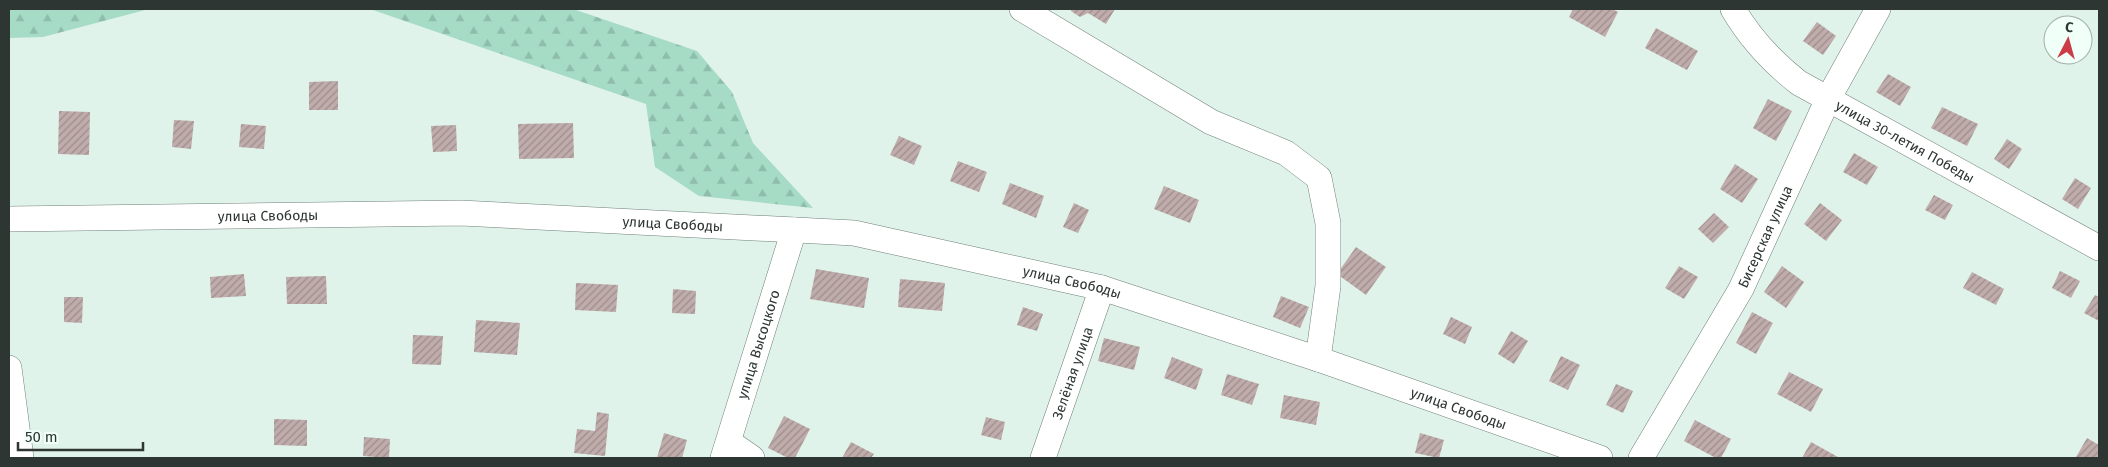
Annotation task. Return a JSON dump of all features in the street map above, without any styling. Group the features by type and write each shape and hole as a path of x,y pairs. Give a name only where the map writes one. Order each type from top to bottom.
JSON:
{"street":[{"path":"1022,9 1211,122 1286,153 1319,178 1328,223 1328,286 1318,359"},
{"name":"улица 30-летия Победы","path":"1733,9 1749,33 1781,69 1799,84 2099,248"},
{"name":"Бисерская улица","path":"1641,458 1741,289 1828,99 1878,9"},
{"name":"улица Свободы","path":"9,219 461,213 854,234 1102,288 1318,359 1600,458"},
{"name":"улица Высоцкого","path":"726,450 794,230"},
{"name":"Зелёная улица","path":"1043,458 1102,288"},
{"path":"9,368 21,458"},
{"path":"726,450 752,458"}],"green space":[{"path":"9,9 149,9 43,37 9,38"},
{"path":"370,9 573,9 697,51 732,92 753,143 813,208 699,196 655,167 646,104"}],"building":[{"path":"1071,9 1115,9 1106,24 1088,13 1080,17"},
{"path":"1573,9 1612,9 1618,12 1605,37 1569,17"},
{"path":"1817,22 1836,36 1823,55 1803,41"},
{"path":"1656,28 1698,51 1687,70 1645,48"},
{"path":"1888,74 1911,87 1900,106 1876,92"},
{"path":"338,81 338,110 309,110 309,82"},
{"path":"1768,99 1792,111 1776,141 1753,128"},
{"path":"1942,107 1978,124 1967,146 1931,128"},
{"path":"59,111 90,112 89,155 58,154"},
{"path":"174,120 194,121 191,149 172,147"},
{"path":"573,123 574,158 519,159 518,124"},
{"path":"241,124 266,126 264,149 239,147"},
{"path":"456,125 457,151 433,152 431,126"},
{"path":"899,136 922,146 914,165 890,155"},
{"path":"2007,139 2022,149 2009,169 1994,159"},
{"path":"1854,153 1878,167 1867,185 1843,172"},
{"path":"958,161 987,172 979,192 950,181"},
{"path":"1735,164 1758,179 1742,203 1720,189"},
{"path":"2075,178 2091,188 2078,209 2062,199"},
{"path":"1010,183 1044,196 1036,218 1002,204"},
{"path":"1164,186 1199,200 1190,223 1154,209"},
{"path":"1934,195 1953,205 1945,220 1925,210"},
{"path":"1074,203 1089,210 1078,233 1063,227"},
{"path":"1820,203 1842,220 1826,241 1804,224"},
{"path":"1714,213 1729,227 1713,243 1698,229"},
{"path":"1356,247 1386,267 1366,295 1337,274"},
{"path":"1679,266 1698,277 1684,299 1665,288"},
{"path":"1782,266 1804,282 1786,308 1764,292"},
{"path":"816,269 869,278 864,308 810,299"},
{"path":"2060,271 2080,281 2071,298 2052,288"},
{"path":"1972,272 2004,289 1996,305 1963,288"},
{"path":"244,274 246,296 211,298 210,277"},
{"path":"326,276 327,304 287,304 286,277"},
{"path":"900,279 945,283 942,311 898,307"},
{"path":"576,283 618,285 616,312 575,310"},
{"path":"673,289 696,291 695,314 672,313"},
{"path":"2095,295 2099,297 2099,321 2084,313"},
{"path":"1281,296 1309,307 1300,328 1273,317"},
{"path":"64,297 83,297 82,323 64,322"},
{"path":"1023,307 1043,314 1037,331 1017,325"},
{"path":"1752,312 1773,323 1756,354 1736,343"},
{"path":"1451,317 1472,327 1465,344 1443,334"},
{"path":"476,320 520,323 517,355 474,352"},
{"path":"1511,331 1528,341 1514,364 1498,354"},
{"path":"413,335 443,336 441,365 412,364"},
{"path":"1104,338 1140,347 1134,370 1098,361"},
{"path":"1561,356 1580,365 1568,390 1549,381"},
{"path":"1172,357 1203,369 1196,390 1164,378"},
{"path":"1789,372 1823,389 1811,412 1777,394"},
{"path":"1227,374 1259,384 1252,405 1221,395"},
{"path":"1616,384 1633,391 1623,413 1606,405"},
{"path":"1284,395 1320,402 1316,425 1280,418"},
{"path":"597,412 609,414 605,456 574,453 577,429 595,431"},
{"path":"784,416 810,429 795,458 788,458 768,448"},
{"path":"986,417 1005,422 1001,440 981,435"},
{"path":"274,419 307,420 307,446 274,445"},
{"path":"1695,420 1731,439 1721,458 1716,458 1684,441"},
{"path":"664,433 687,440 682,458 657,458"},
{"path":"1420,433 1444,440 1439,458 1415,453"},
{"path":"364,437 390,439 389,458 363,456"},
{"path":"2087,438 2099,445 2099,458 2076,457"},
{"path":"851,442 874,454 871,458 842,458"},
{"path":"1811,442 1838,457 1838,458 1802,458"}]}
